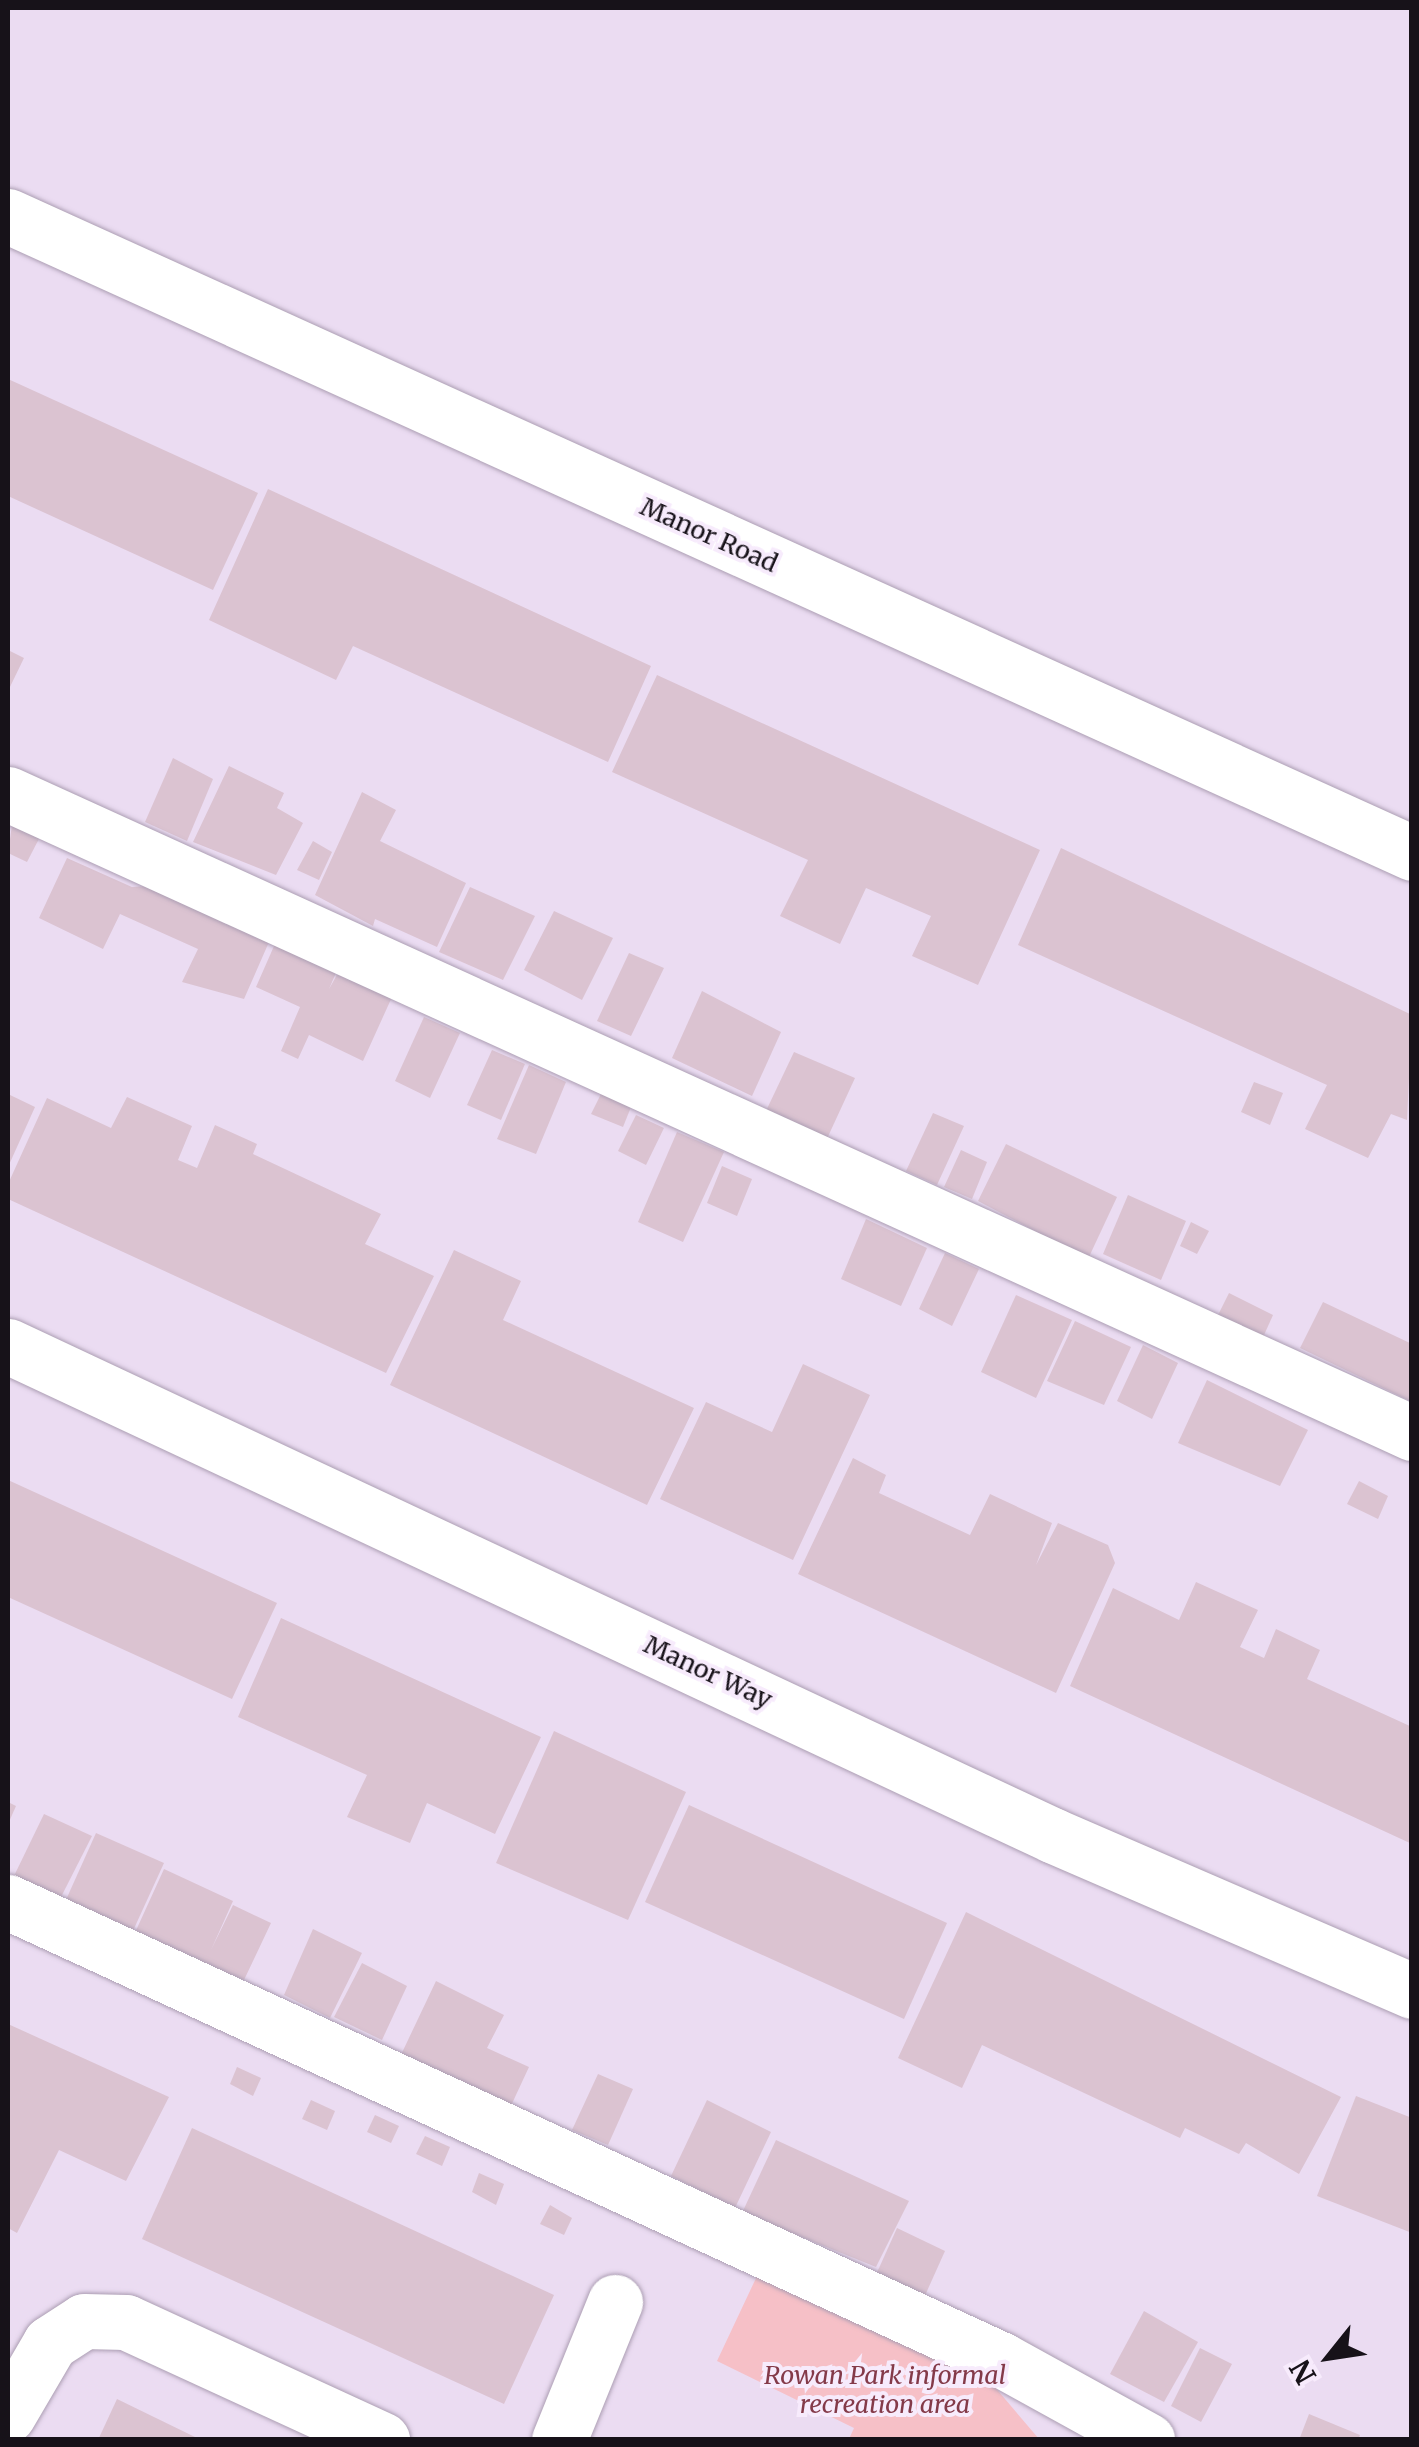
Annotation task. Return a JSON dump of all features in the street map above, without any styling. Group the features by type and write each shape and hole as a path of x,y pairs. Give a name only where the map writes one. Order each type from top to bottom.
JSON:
{"street":[{"name":"Manor Road","path":"8,216 1412,853"},
{"path":"8,794 1412,1432"},
{"name":"Manor Way","path":"8,1346 1054,1836 1412,1991"},
{"path":"8,1902 1002,2360 1147,2440"},
{"path":"559,2440 615,2302"},
{"path":"16,2396 50,2343 84,2321 126,2322 382,2440"}],"green space":[{"name":"Rowan Park informal recreation area","path":"757,2276 994,2386 1039,2439 849,2439 854,2428 717,2361"}],"building":[{"path":"8,379 258,493 213,590 8,496"},
{"path":"268,489 651,666 608,762 353,646 336,680 209,620"},
{"path":"8,650 24,658 8,691"},
{"path":"657,675 1040,850 978,985 912,956 931,916 866,888 840,944 780,916 808,860 612,772"},
{"path":"173,758 213,779 187,841 145,822"},
{"path":"229,766 284,793 277,808 303,823 276,875 193,842"},
{"path":"362,792 396,810 380,841 466,883 437,947 375,919 373,926 315,895"},
{"path":"13,818 42,833 27,862 8,853"},
{"path":"313,841 332,852 319,880 297,870"},
{"path":"1061,848 1412,1015 1407,1120 1391,1114 1368,1158 1305,1129 1327,1085 1018,945"},
{"path":"67,858 132,887 164,885 269,942 244,999 182,982 198,949 120,914 103,949 39,918"},
{"path":"470,887 535,916 503,980 439,952"},
{"path":"554,911 613,938 582,1000 524,970"},
{"path":"278,937 339,966 329,989 338,973 392,997 363,1061 309,1035 298,1059 281,1051 300,1007 256,987"},
{"path":"629,953 664,968 631,1036 597,1021"},
{"path":"702,991 781,1032 752,1096 672,1058"},
{"path":"424,1017 460,1033 430,1098 395,1081"},
{"path":"492,1050 525,1064 501,1120 467,1105"},
{"path":"794,1052 855,1078 825,1143 765,1113"},
{"path":"529,1065 566,1082 536,1154 497,1139"},
{"path":"1254,1082 1283,1093 1270,1125 1241,1112"},
{"path":"606,1084 635,1097 623,1127 591,1114"},
{"path":"8,1094 35,1107 8,1167"},
{"path":"127,1097 192,1126 178,1160 197,1168 215,1125 257,1144 253,1154 381,1214 365,1244 434,1276 386,1373 8,1199 8,1184 47,1098 111,1128"},
{"path":"933,1113 964,1126 937,1185 906,1171"},
{"path":"636,1115 664,1128 646,1165 618,1151"},
{"path":"677,1132 724,1152 683,1242 638,1222"},
{"path":"1006,1144 1117,1197 1088,1259 978,1201"},
{"path":"961,1150 987,1162 972,1199 944,1187"},
{"path":"722,1166 752,1179 737,1216 707,1203"},
{"path":"1128,1195 1186,1221 1161,1280 1103,1254"},
{"path":"866,1219 927,1248 901,1306 841,1279"},
{"path":"1191,1222 1209,1231 1197,1254 1180,1246"},
{"path":"454,1250 521,1281 503,1320 694,1408 647,1505 390,1385"},
{"path":"945,1253 979,1269 952,1326 919,1309"},
{"path":"1229,1293 1273,1315 1260,1344 1214,1323"},
{"path":"1016,1295 1072,1320 1036,1398 981,1372"},
{"path":"1323,1302 1412,1344 1412,1402 1300,1348"},
{"path":"1075,1321 1131,1347 1104,1405 1047,1381"},
{"path":"1143,1345 1178,1363 1152,1419 1117,1401"},
{"path":"803,1364 870,1395 793,1560 660,1499 706,1402 772,1432"},
{"path":"1207,1380 1308,1430 1280,1486 1178,1443"},
{"path":"853,1458 886,1475 879,1493 970,1535 990,1494 1052,1523 1036,1565 1058,1523 1108,1545 1115,1563 1056,1693 798,1574"},
{"path":"8,1480 277,1603 232,1699 8,1597"},
{"path":"1359,1481 1388,1496 1378,1519 1347,1504"},
{"path":"1196,1582 1258,1610 1240,1647 1264,1658 1276,1629 1320,1650 1307,1679 1412,1727 1412,1844 1070,1686 1113,1588 1179,1620"},
{"path":"281,1618 541,1737 495,1834 427,1803 410,1843 347,1817 367,1775 238,1717"},
{"path":"554,1731 686,1792 628,1920 496,1863"},
{"path":"8,1802 16,1806 8,1824"},
{"path":"689,1805 947,1923 904,2019 645,1902"},
{"path":"44,1814 92,1836 60,1899 13,1878"},
{"path":"96,1833 164,1863 132,1933 65,1902"},
{"path":"164,1869 233,1901 211,1950 233,1905 271,1923 244,1980 133,1937"},
{"path":"966,1912 1341,2097 1299,2174 1246,2143 1239,2154 1185,2128 1180,2138 982,2045 962,2088 898,2058"},
{"path":"313,1929 362,1953 330,2018 284,1995"},
{"path":"362,1963 407,1986 382,2040 334,2017"},
{"path":"436,1981 504,2015 487,2048 529,2067 509,2110 399,2059"},
{"path":"8,2024 169,2097 126,2181 59,2150 17,2233 8,2228"},
{"path":"237,2067 261,2078 253,2096 230,2084"},
{"path":"598,2074 633,2089 608,2145 572,2130"},
{"path":"1356,2096 1412,2118 1412,2233 1317,2196"},
{"path":"311,2100 335,2111 327,2130 302,2119"},
{"path":"707,2100 771,2132 735,2208 671,2176"},
{"path":"375,2115 399,2126 391,2143 367,2132"},
{"path":"192,2128 554,2295 504,2404 142,2239"},
{"path":"425,2136 450,2147 442,2166 416,2154"},
{"path":"776,2140 909,2201 876,2267 742,2213"},
{"path":"479,2173 504,2184 496,2205 472,2192"},
{"path":"550,2205 572,2218 564,2235 540,2224"},
{"path":"897,2228 945,2251 923,2300 875,2277"},
{"path":"1144,2311 1198,2342 1164,2402 1110,2374"},
{"path":"1200,2348 1232,2364 1201,2422 1171,2406"},
{"path":"117,2399 195,2437 98,2440"},
{"path":"1309,2414 1360,2435 1358,2440 1299,2440"}]}
